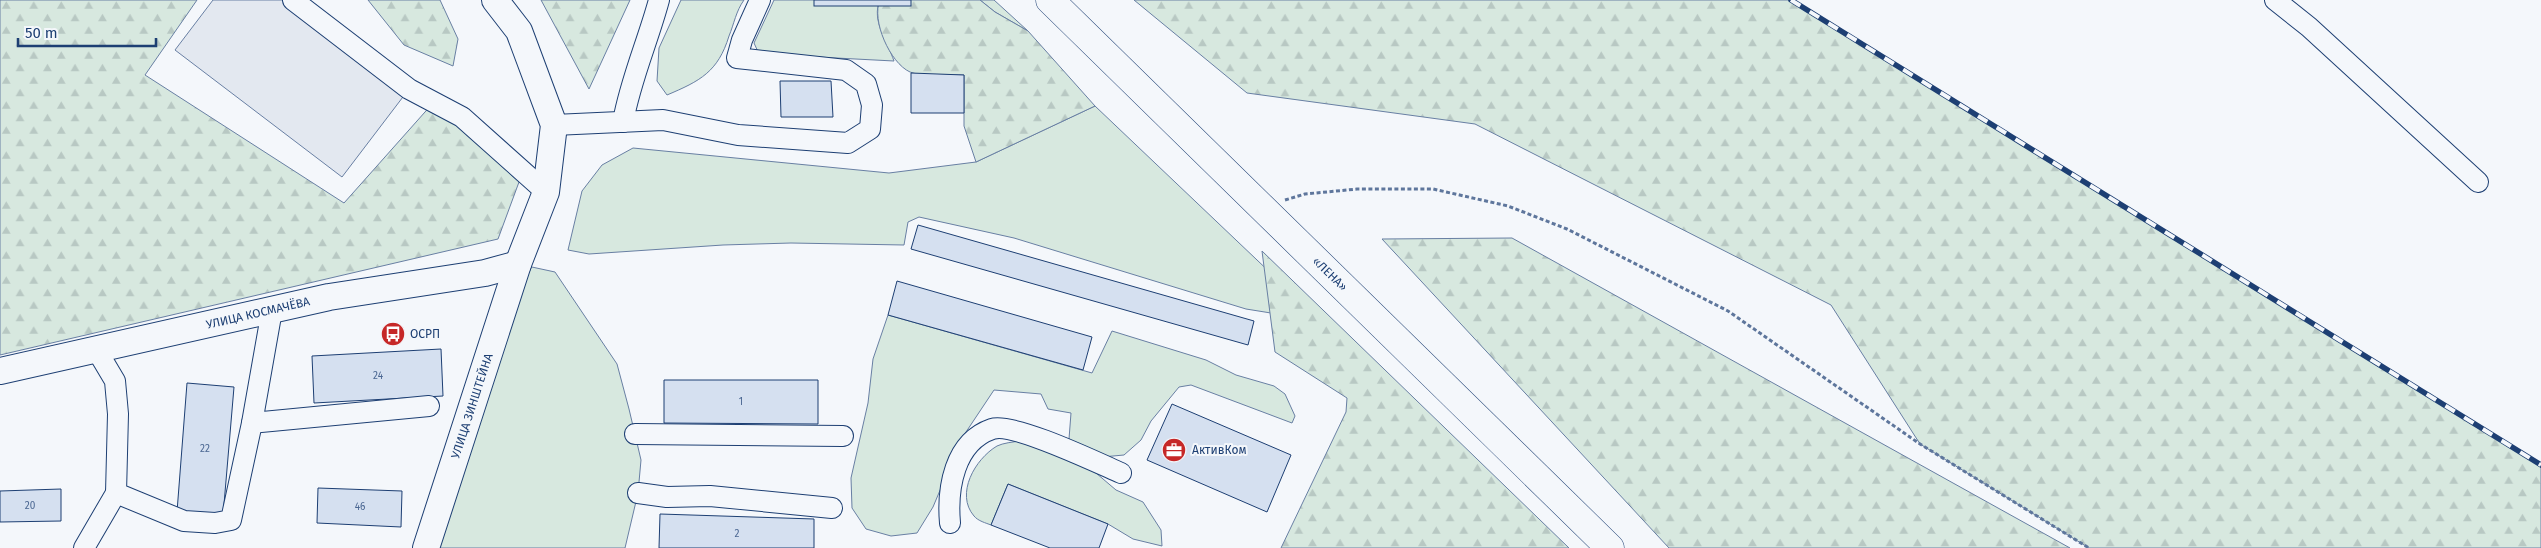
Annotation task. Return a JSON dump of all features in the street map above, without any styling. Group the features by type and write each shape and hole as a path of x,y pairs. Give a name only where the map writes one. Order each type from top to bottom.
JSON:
{"highway":[{"name":"«ЛЕНА»","path":"1050,0 1610,548"}],"main road":[{"path":"495,0 519,31 554,125"},
{"name":"УЛИЦА ЗИНШТЕЙНА","path":"426,548 518,264 546,192 554,125"},
{"name":"УЛИЦА КОСМАЧЁВА","path":"0,370 330,297 485,273 518,264"}],"lane":[{"path":"293,0 409,89 462,117 546,192"},
{"path":"623,122 626,102 648,42 659,0"},
{"path":"554,125 662,120 738,135 848,143 870,129 872,105 866,84 846,70 737,58 742,40 760,0"},
{"path":"2275,0 2309,27 2478,182"},
{"path":"116,494 184,521 216,522 231,520 252,423 272,310"},
{"path":"84,548 116,494 118,414 115,381 96,349"},
{"path":"252,423 429,406"},
{"path":"950,523 949,492 959,459 970,444 993,429 1011,430 1041,439 1121,473"},
{"path":"635,434 843,436"},
{"path":"638,493 667,497 710,496 832,508"}],"path":[{"path":"1261,207 1305,194 1356,189 1433,189 1508,206 1567,228 1728,311 1920,444 2089,548"}],"green space":[{"path":"0,0 197,0 145,75 344,203 433,103 519,182 498,239 0,355"},
{"path":"368,0 440,0 458,39 453,66 404,45"},
{"path":"541,0 630,0 589,89"},
{"path":"681,0 744,0 737,13 725,48 713,67 698,80 667,95 657,81 659,48"},
{"path":"774,0 880,0 877,15 894,61 759,54 754,43"},
{"path":"880,0 980,0 995,12 1028,31 1095,106 976,162 964,126 964,75 915,74 903,67 889,51 880,29 878,8"},
{"path":"980,0 994,0 1028,31 995,12"},
{"path":"1134,0 1791,0 2541,465 2541,548 2089,548 1920,444 1831,305 1475,124 1247,93"},
{"path":"1095,106 1297,298 1302,318 1246,309 1014,238 919,217 908,222 904,245 791,243 723,245 589,254 568,250 582,191 602,165 633,148 889,173 976,162"},
{"path":"1512,238 2070,548 1669,548 1382,239"},
{"path":"1262,251 1569,548 1281,548 1346,412 1347,398 1275,352"},
{"path":"518,264 555,272 617,364 641,460 638,493 625,548 426,548"},
{"path":"888,315 1092,373 1112,331 1206,360 1236,375 1274,386 1285,394 1295,416 1292,423 1191,385 1179,387 1151,421 1141,440 1124,455 1102,457 1069,439 1071,413 1048,409 1041,394 994,390 962,438 933,507 917,533 891,536 866,529 852,508 851,478 868,403 873,359"},
{"path":"1020,441 1073,460 1096,473 1116,490 1143,502 1161,530 1162,546 1133,539 1108,524 1008,484 991,525 982,522 974,516 966,498 970,478 981,459 997,446"}],"shaded area":[{"path":"213,0 293,0 409,89 342,177 175,50"}],"building":[{"path":"814,0 911,0 911,6 814,6"},
{"path":"911,73 964,75 964,113 911,113"},
{"path":"780,81 831,81 833,117 781,117"},
{"path":"918,225 1254,321 1248,345 911,249"},
{"path":"897,281 1092,337 1083,370 888,315"},
{"path":"441,349 443,396 314,403 312,356"},
{"path":"664,380 818,380 818,424 664,423"},
{"path":"187,383 234,387 223,516 177,512"},
{"path":"1172,404 1291,455 1267,512 1147,460"},
{"path":"1008,484 1108,524 1099,548 1050,548 991,525"},
{"path":"318,488 402,491 401,527 317,523"},
{"path":"61,489 61,521 0,522 0,491"},
{"path":"660,514 814,519 814,548 659,548"}],"railway":[{"path":"1791,0 2541,465"}],"place":[{"name":"ОСРП","path":"393,334"},
{"name":"АктивКом","path":"1174,450"}]}
